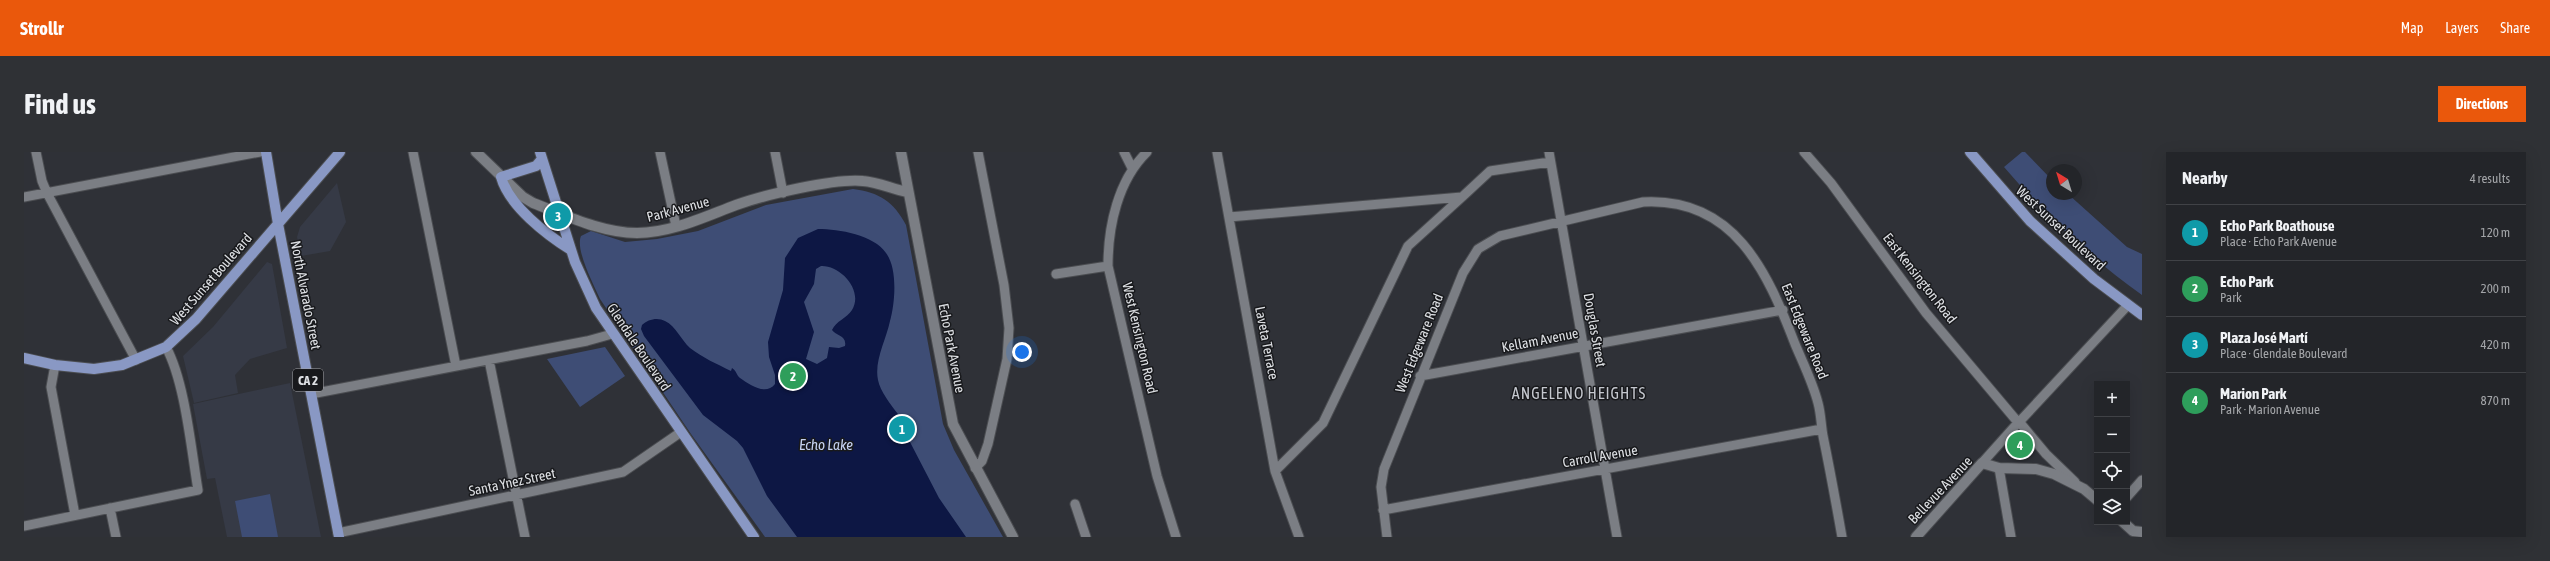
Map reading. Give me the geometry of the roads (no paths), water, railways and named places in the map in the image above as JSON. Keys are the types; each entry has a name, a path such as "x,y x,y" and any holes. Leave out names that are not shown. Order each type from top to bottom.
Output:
{"main road":[{"name":"North Alvarado Street","path":"266,152 278,224 339,535"},
{"name":"West Sunset Boulevard","path":"24,358 55,365 94,369 115,367 166,347 196,319 340,152"},
{"name":"West Sunset Boulevard","path":"1970,152 2025,216 2094,279 2142,315"},
{"path":"541,156 536,166 502,177 508,192 542,230 571,250"},
{"name":"Glendale Boulevard","path":"541,156 581,280 612,334 754,537"}],"street":[{"path":"36,152 42,181 47,192 136,360"},
{"path":"24,197 260,152"},
{"path":"413,152 456,366"},
{"name":"Park Avenue","path":"476,152 523,198 604,228 623,232 646,232 676,226 747,202 848,180 881,184 907,192"},
{"path":"660,152 676,226"},
{"path":"775,152 783,193"},
{"name":"Echo Park Avenue","path":"901,152 907,192 950,410 958,434 1013,537"},
{"path":"975,468 982,461 988,444 1007,359 1009,328 1004,285 978,152"},
{"path":"1124,152 1132,168"},
{"name":"West Kensington Road","path":"1147,152 1132,168 1113,216 1108,247 1108,266 1157,476 1176,537"},
{"name":"Laveta Terrace","path":"1217,152 1275,471 1299,537"},
{"name":"Douglas Street","path":"1549,152 1584,346 1604,470 1618,537"},
{"name":"East Kensington Road","path":"1804,152 1831,183 1926,313 2067,476 2084,489"},
{"path":"1275,471 1323,423 1408,246 1490,171 1550,162"},
{"path":"1229,217 1462,197"},
{"name":"East Edgeware Road","path":"1561,221 1643,202 1665,200 1682,203 1702,211 1721,222 1739,239 1768,279 1783,310 1818,402 1842,537"},
{"name":"West Edgeware Road","path":"1387,537 1381,487 1384,469 1420,376 1463,273 1478,249 1500,236 1561,221"},
{"path":"1056,274 1108,266"},
{"path":"1982,463 2128,304"},
{"name":"Kellam Avenue","path":"1420,376 1783,310"},
{"path":"311,394 489,360 599,338 612,334"},
{"path":"24,526 198,490 181,394 173,361 166,347"},
{"path":"489,360 525,537"},
{"path":"55,365 51,388 75,515"},
{"name":"Carroll Avenue","path":"1383,510 1822,429"},
{"name":"Santa Ynez Street","path":"339,535 623,472 681,432"},
{"name":"Bellevue Avenue","path":"1916,537 1982,463 1999,468 2036,469 2054,474 2084,489 2094,497"},
{"path":"1999,468 2011,537"},
{"path":"2130,494 2142,480"},
{"path":"1076,504 1086,537"},
{"path":"110,508 116,537"},
{"path":"2126,525 2135,535"}],"water":[{"name":"Echo Lake","path":"818,229 836,230 855,234 865,237 880,247 890,260 894,277 894,296 890,321 879,358 877,373 879,384 886,398 898,414 896,415 939,498 966,537 797,537 767,496 743,448 737,441 703,415 644,336 641,329 642,325 653,319 662,320 669,323 687,345 700,355 731,371 732,368 740,378 753,386 763,389 771,387 775,384 775,375 769,357 768,342 783,290 785,258 798,238","holes":["821,266 836,270 848,280 855,295 855,302 850,313 836,324 832,330 843,338 845,346 839,348 829,347 827,358 817,364 806,359 814,332 804,302 814,284 816,269"]}],"place":[{"name":"Plaza José Martí","path":"558,216"},
{"name":"Echo Park","path":"793,376"},
{"name":"Echo Park Boathouse","path":"902,429"},
{"name":"Marion Park","path":"2020,445"}],"district":[{"name":"ANGELENO HEIGHTS","path":"1579,393"}]}
